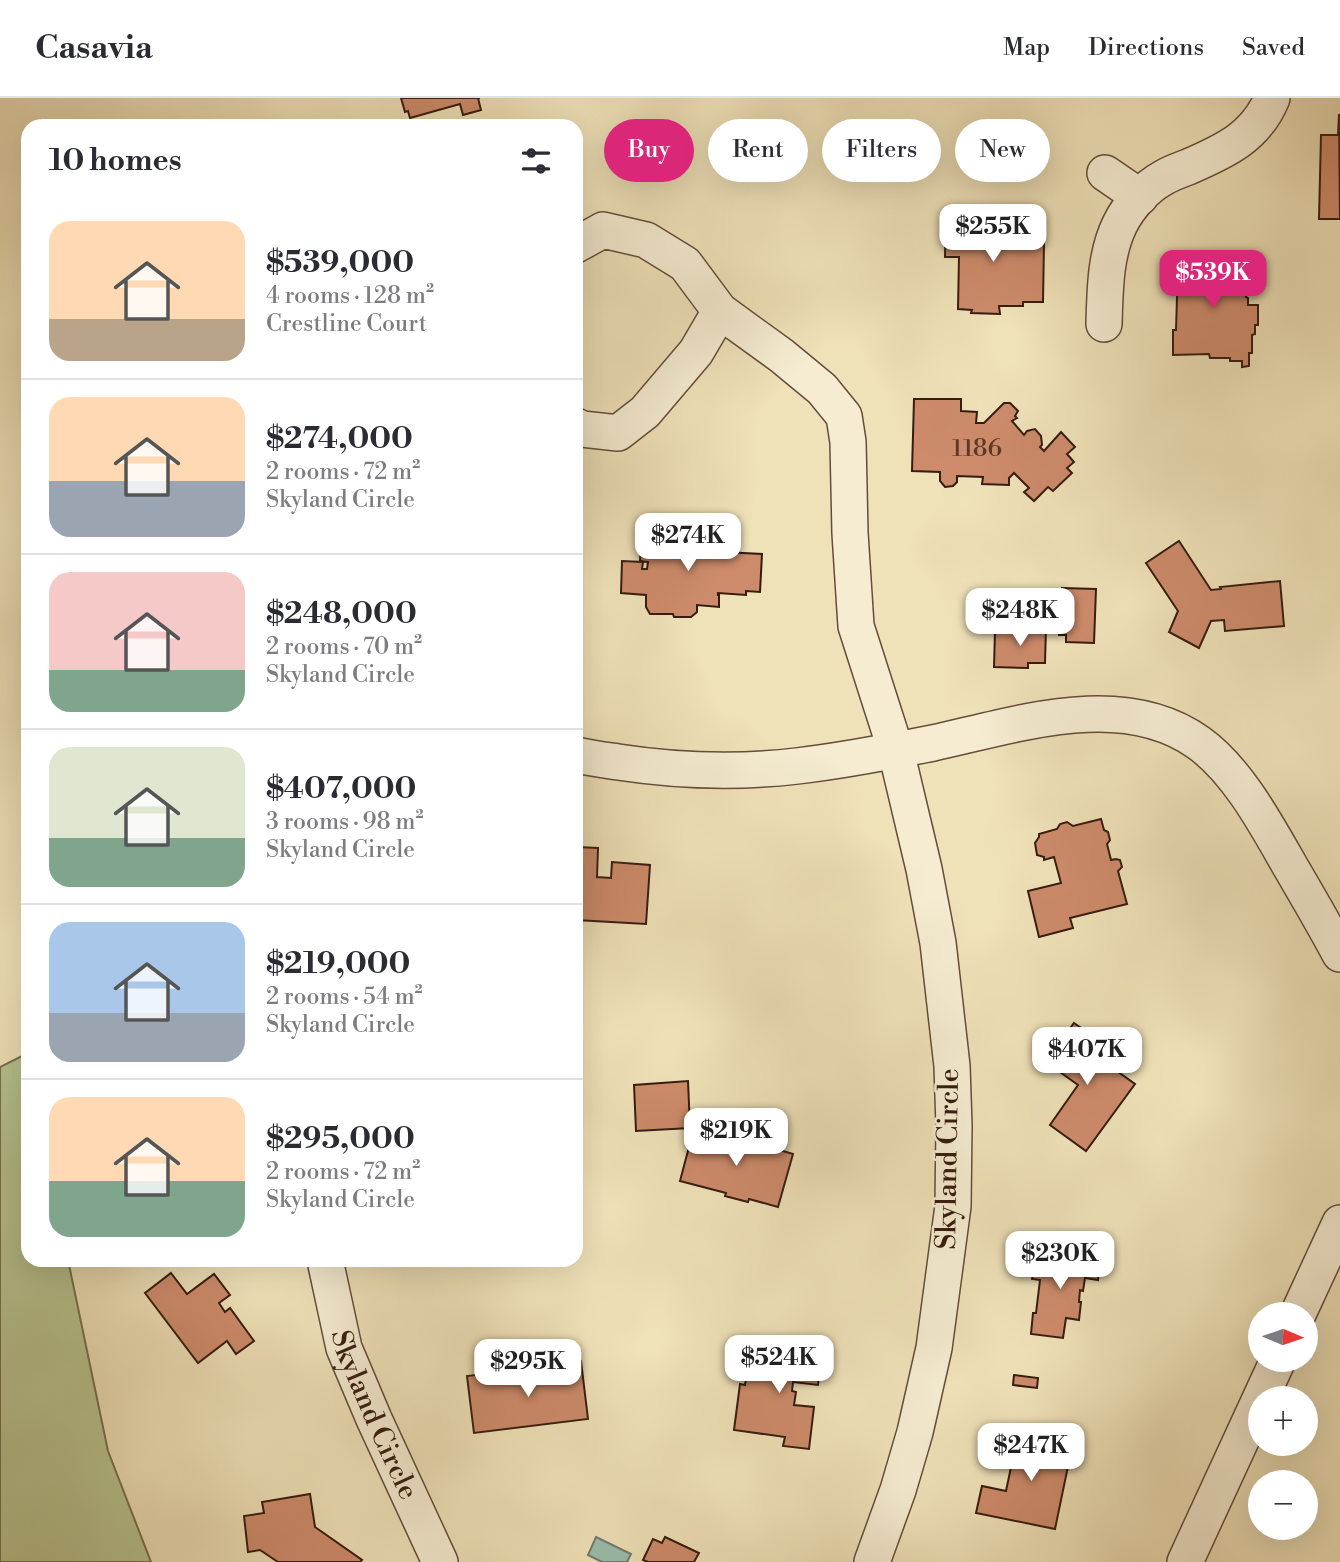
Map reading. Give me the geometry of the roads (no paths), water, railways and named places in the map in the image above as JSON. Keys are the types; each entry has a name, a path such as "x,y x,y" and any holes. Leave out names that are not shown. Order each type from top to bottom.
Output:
{"street":[{"path":"1104,324 1105,285 1113,241 1127,212 1144,191 1163,178 1232,146 1250,132 1266,112 1272,98"},
{"path":"1105,173 1140,197"},
{"name":"Skyland Circle","path":"583,241 603,230 646,240 685,264 720,311 782,356 822,390 844,416 848,442 856,626 896,751 924,869 943,981 954,1126 953,1206 934,1348 918,1420 873,1562"},
{"path":"583,429 618,433 645,412 696,352 720,311"},
{"path":"583,756 640,765 710,771 759,770 896,751 1063,715 1106,714 1141,717 1172,728 1199,743 1226,768 1261,816 1340,954"},
{"path":"1304,1302 1340,1223"},
{"name":"Skyland Circle","path":"327,1267 344,1348 440,1562"},
{"path":"1185,1562 1272,1372"}]}
